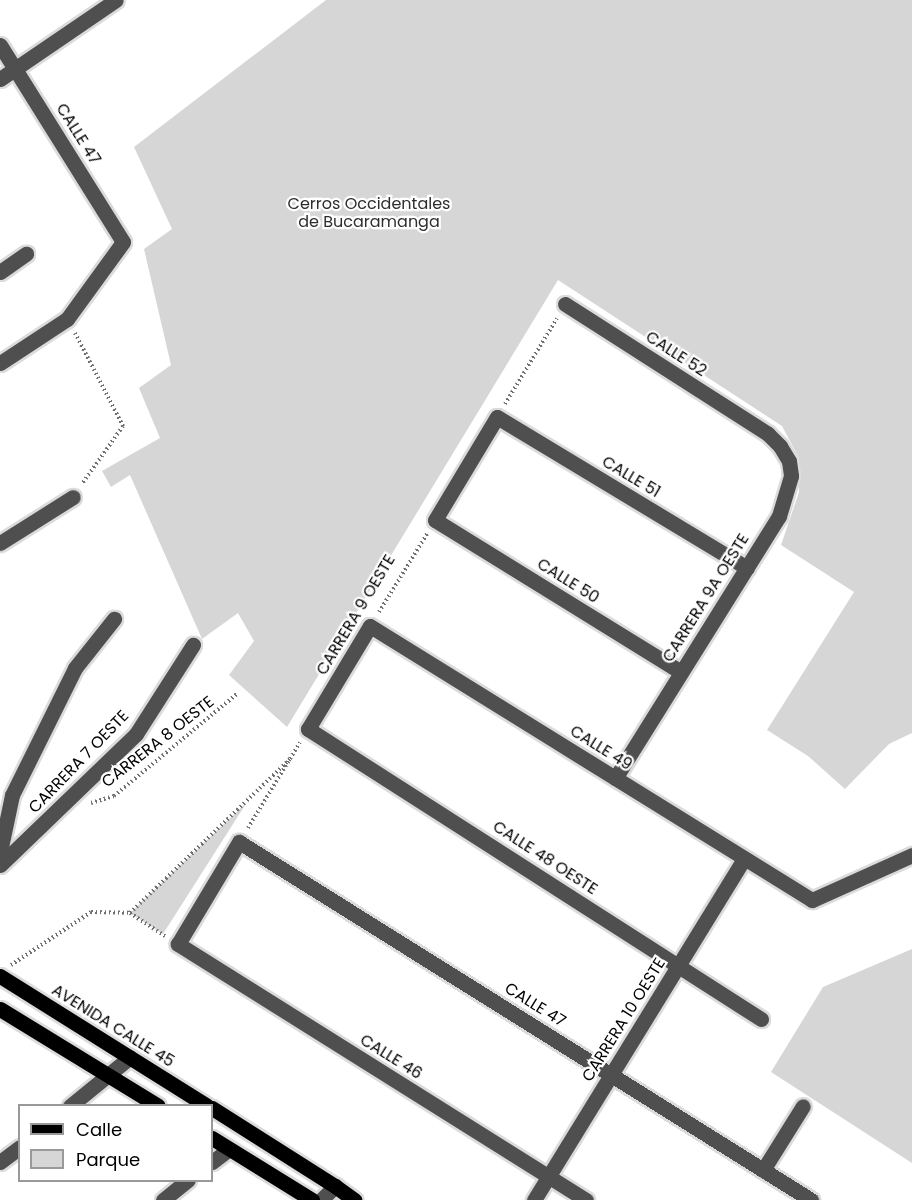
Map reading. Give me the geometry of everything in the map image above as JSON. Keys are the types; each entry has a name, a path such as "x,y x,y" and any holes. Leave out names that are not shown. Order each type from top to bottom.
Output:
{"main road":[{"name":"AVENIDA CALLE 45","path":"4,971 204,1104"},
{"path":"0,1009 155,1104"},
{"path":"213,1109 335,1185 354,1200"},
{"path":"213,1139 312,1200"}],"street":[{"path":"0,79 116,0"},
{"name":"CALLE 47","path":"0,45 123,242 67,319"},
{"path":"0,272 26,254"},
{"name":"CALLE 52","path":"565,304 768,434"},
{"path":"0,363 67,319"},
{"path":"435,520 497,417"},
{"name":"CALLE 51","path":"497,417 747,568"},
{"name":"CARRERA 9A OESTE","path":"615,778 779,516 791,476 784,453 768,434"},
{"path":"0,542 73,497"},
{"name":"CALLE 50","path":"435,520 681,672"},
{"path":"0,852 12,795 75,668 114,619"},
{"name":"CARRERA 9 OESTE","path":"308,729 370,626"},
{"name":"CALLE 49","path":"370,626 812,900 912,855"},
{"name":"CARRERA 7 OESTE","path":"0,866 136,734 193,645"},
{"name":"CALLE 48 OESTE","path":"308,729 761,1019"},
{"path":"178,944 239,843"},
{"name":"CALLE 47","path":"239,843 612,1073 811,1200"},
{"name":"CARRERA 10 OESTE","path":"534,1200 744,858"},
{"name":"CALLE 46","path":"178,944 586,1200"},
{"path":"72,1104 130,1057"},
{"path":"763,1170 803,1106"},
{"path":"0,1162 18,1148"},
{"path":"213,1161 229,1149"},
{"path":"163,1200 186,1182"},
{"path":"321,1200 335,1185"}],"path":[{"path":"497,417 565,304"},
{"path":"67,319 123,426 73,497"},
{"name":"CARRERA 9 OESTE","path":"370,626 435,520"},
{"name":"CARRERA 8 OESTE","path":"85,805 114,796 238,693"},
{"path":"239,843 308,729"},
{"path":"130,913 290,759"},
{"path":"4,971 91,912 130,913 178,944"}],"green space":[{"name":"Cerros Occidentales de Bucaramanga","path":"326,0 912,0 912,733 889,744 845,789 808,756 767,730 854,592 781,545 799,492 799,458 782,426 558,280 287,727 229,675 254,641 238,613 202,639 130,475 111,487 102,471 160,438 139,388 171,365 144,249 172,229 134,147"},
{"path":"247,802 163,934 130,913"},
{"path":"912,949 912,1163 771,1072 823,987"}]}
